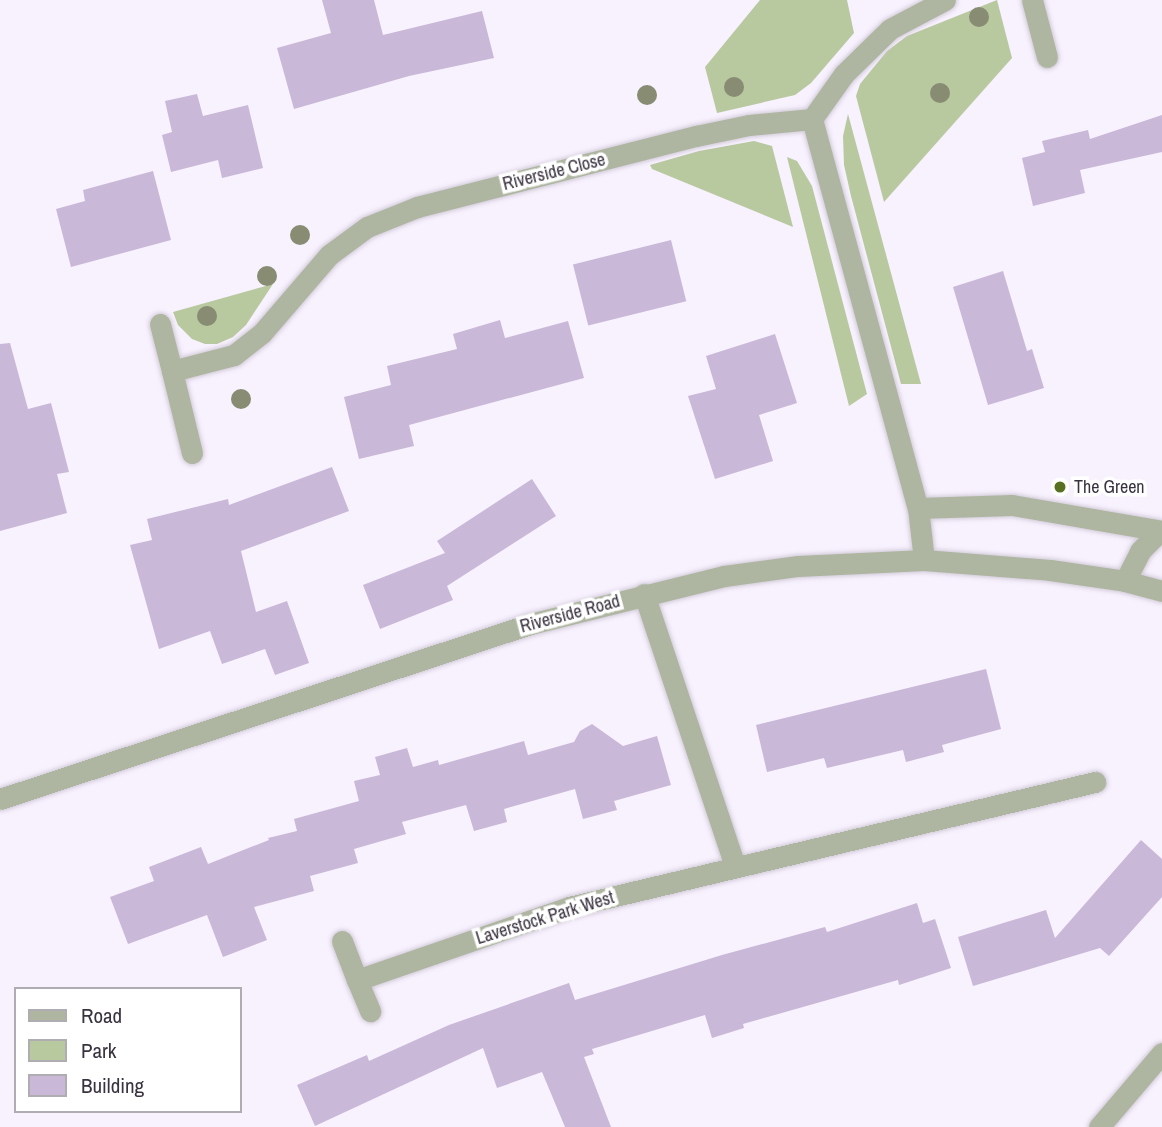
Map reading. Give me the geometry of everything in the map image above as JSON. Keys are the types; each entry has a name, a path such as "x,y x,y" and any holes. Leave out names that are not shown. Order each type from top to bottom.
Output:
{"street":[{"path":"924,561 918,509 812,119 844,74 890,29 945,0"},
{"path":"1032,0 1047,57"},
{"name":"Riverside Close","path":"172,371 234,355 262,333 329,256 367,227 417,207 696,136 748,125 812,119"},
{"path":"160,324 192,453"},
{"path":"918,509 1012,505 1108,519 1161,531"},
{"path":"1125,581 1140,551 1161,531"},
{"name":"Riverside Road","path":"0,800 530,624 724,576 798,566 924,561 982,562 1125,581 1162,591"},
{"path":"644,594 735,866"},
{"name":"Laverstock Park West","path":"357,980 569,907 1095,782"},
{"path":"342,941 370,1010"},
{"path":"1099,1127 1162,1053"}],"green space":[{"path":"760,0 847,0 854,33 811,83 795,95 717,113 705,67"},
{"path":"997,0 1012,58 884,202 856,96 860,84 887,51 907,36"},
{"path":"848,114 921,384 901,384 844,165 843,136"},
{"path":"754,141 772,146 793,227 652,169 650,165 699,151"},
{"path":"787,157 797,161 812,186 867,394 849,406"},
{"path":"273,284 246,325 233,337 217,344 205,344 192,339 178,325 173,312"}],"building":[{"path":"322,0 374,0 383,35 482,11 494,58 409,76 294,109 277,48 331,33"},
{"path":"197,94 203,116 248,105 263,168 222,178 218,160 171,172 162,135 172,132 165,101"},
{"path":"1162,115 1162,152 1080,170 1085,193 1033,206 1022,158 1045,152 1042,141 1088,130 1090,139"},
{"path":"153,171 171,240 71,267 56,209 85,201 83,190"},
{"path":"671,240 686,301 588,326 573,264"},
{"path":"1003,271 1027,351 1032,349 1044,388 988,405 953,287"},
{"path":"500,320 505,338 568,321 584,378 409,425 414,446 359,459 344,397 391,385 387,366 457,349 453,334"},
{"path":"775,334 797,403 759,415 773,461 715,479 688,396 716,389 706,356"},
{"path":"10,343 28,409 51,403 69,472 57,474 67,513 0,531 0,344"},
{"path":"332,467 349,511 241,551 256,612 287,601 309,663 275,675 265,649 222,664 210,631 159,649 130,545 152,540 147,519 228,499 229,505"},
{"path":"532,479 556,516 447,586 453,600 380,629 363,585 445,553 437,541"},
{"path":"986,669 1001,729 942,745 944,752 906,762 903,750 827,768 824,758 767,772 756,725"},
{"path":"592,724 623,746 657,736 671,785 614,801 617,810 583,819 575,789 504,809 507,822 474,831 466,805 402,822 406,834 354,849 358,863 310,876 314,891 254,907 267,940 223,957 207,915 128,944 110,897 154,881 149,867 201,847 208,864 269,840 268,838 297,831 294,819 359,801 354,781 380,775 375,757 407,748 413,767 438,760 439,765 524,741 528,755 574,742 580,731"},
{"path":"1141,840 1162,859 1162,897 1109,956 1100,948 973,986 958,937 1046,910 1055,938"},
{"path":"917,903 923,923 935,919 951,968 899,985 898,980 743,1024 744,1028 712,1038 705,1015 592,1049 594,1054 584,1057 611,1127 565,1127 542,1072 497,1088 483,1048 315,1126 297,1085 367,1055 369,1061 449,1025 569,983 575,1000 825,927 827,932"}],"place":[{"name":"The Green","path":"1060,487"}]}
